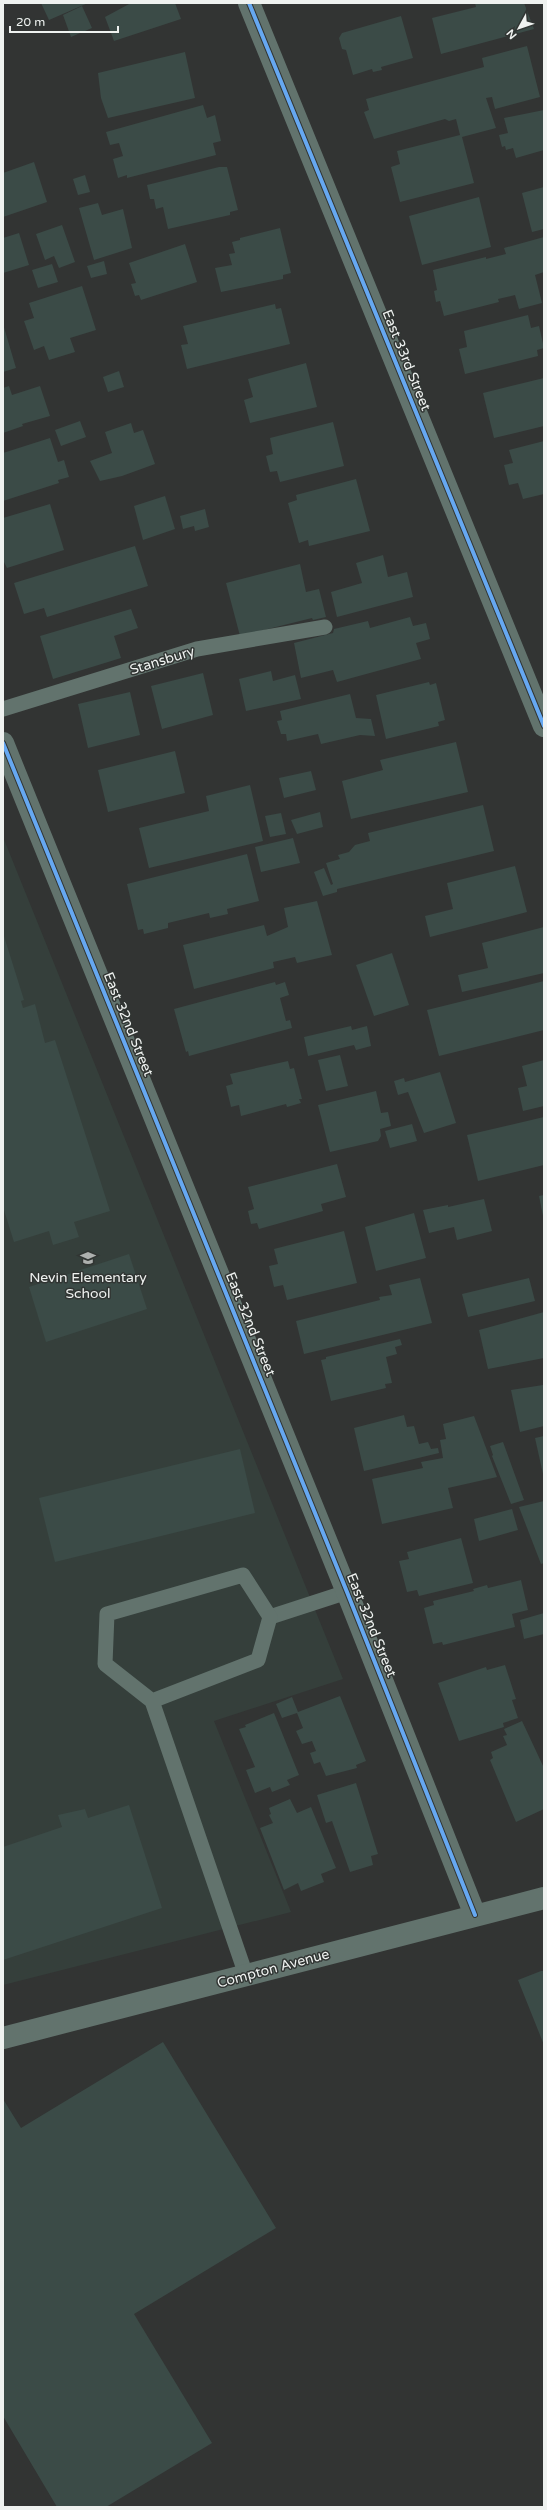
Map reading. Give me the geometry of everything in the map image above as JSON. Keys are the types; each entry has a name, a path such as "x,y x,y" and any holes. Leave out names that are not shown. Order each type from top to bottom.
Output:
{"street":[{"name":"East 33rd Street","path":"249,3 544,726"},
{"name":"East 32nd Street","path":"3,743 347,1592 475,1915"},
{"name":"Compton Avenue","path":"3,2038 544,1898"}],"lane":[{"name":"Stansbury","path":"3,709 198,649 325,627"},
{"path":"152,1701 258,1660 270,1617 243,1575 107,1614 105,1664 152,1701 246,1975"},
{"path":"270,1617 347,1592"}],"shaded area":[{"name":"Nevin Elementary School","path":"3,837 343,1679 214,1721 291,1912 3,1985"}],"building":[{"path":"41,3 88,3 49,20"},
{"path":"131,3 175,3 181,19 114,41 105,17"},
{"path":"475,3 524,3 534,29 441,54 432,18 476,7"},
{"path":"82,6 92,28 71,37 63,15"},
{"path":"401,16 413,58 381,67 382,70 373,72 372,69 353,75 346,50 342,49 339,38 342,33"},
{"path":"527,46 540,97 495,109 492,97 486,98 496,128 462,137 474,183 400,202 391,167 400,164 397,151 460,135 456,119 449,121 445,119 374,139 364,112 369,110 366,99 484,67 482,58"},
{"path":"185,52 195,98 108,118 101,98 98,73"},
{"path":"203,105 207,118 215,115 221,141 213,143 216,155 127,178 127,175 118,178 113,159 123,156 119,143 110,145 106,132"},
{"path":"544,110 544,150 516,158 513,148 506,150 505,146 502,147 499,135 508,133 504,118"},
{"path":"34,162 47,202 3,217 3,173"},
{"path":"219,167 227,167 238,210 230,212 230,215 168,229 163,207 156,209 154,199 150,199 147,185"},
{"path":"85,175 90,192 78,195 73,179"},
{"path":"544,187 544,229 532,232 522,193"},
{"path":"479,197 491,247 422,265 409,216"},
{"path":"98,203 102,215 123,209 132,248 94,260 79,208"},
{"path":"62,225 75,262 59,268 54,256 45,260 36,234"},
{"path":"280,228 291,273 283,275 283,279 221,292 215,268 232,265 229,254 235,253 232,242 240,240 240,238"},
{"path":"19,233 29,265 3,273 3,238"},
{"path":"544,237 544,272 535,275 542,303 519,309 515,295 498,299 499,302 444,316 440,301 436,302 434,291 437,290 433,270 486,257 486,259 506,254 504,248"},
{"path":"185,244 197,282 141,300 139,295 135,296 131,284 136,283 129,263"},
{"path":"104,261 107,274 91,278 87,266"},
{"path":"52,264 58,282 38,288 32,270"},
{"path":"82,286 96,330 70,338 75,352 49,360 44,346 34,350 24,321 34,318 29,303"},
{"path":"275,304 276,309 281,308 290,344 187,369 181,345 188,344 183,326"},
{"path":"528,315 531,328 539,326 544,348 537,350 538,356 465,374 459,349 467,347 464,331"},
{"path":"3,324 16,368 3,372"},
{"path":"306,363 317,407 250,423 244,400 253,397 248,379"},
{"path":"119,371 124,387 108,392 103,377"},
{"path":"544,378 544,426 494,438 483,393"},
{"path":"9,386 12,395 40,386 50,416 22,424 23,426 3,433 3,388"},
{"path":"80,421 86,437 61,446 55,430"},
{"path":"333,422 344,466 280,482 277,471 270,472 266,456 273,454 270,438"},
{"path":"131,423 134,433 143,430 155,464 122,476 100,481 90,461 112,453 105,432"},
{"path":"50,438 58,462 64,460 69,477 58,480 59,483 3,501 3,453"},
{"path":"544,441 544,494 523,499 518,483 509,485 504,465 513,463 509,450"},
{"path":"356,479 370,531 309,546 308,540 299,543 288,503 297,500 296,495"},
{"path":"165,496 175,529 143,540 134,506"},
{"path":"50,504 64,550 7,568 3,560 3,518"},
{"path":"205,509 209,527 195,531 194,526 183,529 180,516"},
{"path":"135,546 148,586 47,617 44,608 24,614 14,583"},
{"path":"383,555 388,577 407,572 413,597 337,617 331,592 362,583 356,563"},
{"path":"300,564 306,592 319,589 326,617 313,620 312,618 240,636 226,583"},
{"path":"131,609 138,628 114,636 121,658 53,679 40,636"},
{"path":"410,617 413,626 426,623 430,639 416,643 421,659 337,682 333,670 301,678 294,643 333,633 334,629 368,621 370,628"},
{"path":"271,671 273,681 295,675 301,699 246,711 239,679"},
{"path":"203,673 213,715 162,729 151,686"},
{"path":"429,682 430,685 436,683 445,720 438,722 439,726 386,739 376,695"},
{"path":"130,692 140,735 88,748 78,704"},
{"path":"350,694 356,718 371,719 375,736 360,735 321,744 318,734 287,741 286,734 281,734 277,721 282,720 280,711"},
{"path":"456,742 468,792 351,819 342,781 383,770 380,760"},
{"path":"175,751 185,793 108,812 98,770"},
{"path":"311,771 316,790 284,798 279,778"},
{"path":"250,785 263,841 149,868 139,828 209,811 206,796"},
{"path":"483,805 494,851 337,889 337,892 323,896 314,872 324,868 331,885 333,884 326,863 340,859 338,855 349,852 355,845 370,841 368,833"},
{"path":"320,812 323,827 297,834 291,820"},
{"path":"281,813 286,834 270,837 265,816"},
{"path":"293,838 300,863 261,872 255,847"},
{"path":"247,854 259,901 227,909 228,914 210,918 209,913 168,923 168,928 144,934 143,929 138,930 127,884"},
{"path":"515,866 527,912 430,937 425,916 453,909 447,883"},
{"path":"317,901 332,955 297,963 295,957 273,962 274,968 194,989 183,945 264,925 267,936 288,927 284,908"},
{"path":"544,927 544,973 462,992 458,975 488,968 482,943"},
{"path":"3,933 24,1000 21,1001 23,1008 35,1004 45,1043 55,1040 110,1211 74,1222 79,1237 53,1245 49,1231 14,1242 3,1207"},
{"path":"392,953 409,1005 374,1016 356,965"},
{"path":"544,981 544,1030 439,1056 427,1010"},
{"path":"275,982 276,985 285,982 289,995 280,998 286,1021 290,1020 292,1028 189,1056 188,1051 186,1052 174,1009"},
{"path":"351,1026 352,1030 367,1026 371,1046 356,1050 354,1045 308,1056 304,1037"},
{"path":"340,1055 348,1086 326,1091 318,1060"},
{"path":"544,1060 544,1106 523,1111 518,1088 527,1086 522,1066"},
{"path":"288,1061 290,1069 294,1068 302,1099 299,1099 301,1103 287,1107 286,1104 241,1116 239,1105 231,1107 226,1086 233,1084 230,1074"},
{"path":"440,1072 456,1123 424,1133 408,1092 398,1095 394,1081 404,1078 405,1082"},
{"path":"376,1091 381,1113 388,1112 391,1126 380,1129 381,1136 378,1141 330,1152 318,1105"},
{"path":"544,1117 544,1165 478,1181 467,1135"},
{"path":"412,1124 417,1141 390,1148 385,1131"},
{"path":"337,1164 346,1197 321,1204 323,1211 259,1229 257,1223 251,1224 248,1211 254,1209 248,1187"},
{"path":"544,1195 544,1216 543,1216 539,1196"},
{"path":"484,1199 492,1231 457,1240 454,1227 429,1233 423,1210 448,1205 448,1207"},
{"path":"414,1213 426,1258 376,1271 365,1227"},
{"path":"344,1231 357,1283 287,1300 283,1285 274,1287 269,1266 278,1264 274,1249"},
{"path":"129,1254 147,1309 46,1342 29,1287"},
{"path":"420,1278 432,1323 304,1354 296,1321 380,1300 379,1297 392,1295 389,1285"},
{"path":"529,1278 535,1301 468,1317 462,1294"},
{"path":"544,1312 544,1358 488,1369 479,1330"},
{"path":"400,1339 402,1345 395,1347 397,1354 386,1357 392,1383 385,1384 386,1388 331,1401 321,1360 326,1359 326,1357"},
{"path":"543,1385 544,1426 520,1432 511,1390"},
{"path":"404,1415 407,1427 414,1426 419,1444 428,1442 431,1449 438,1448 439,1453 364,1471 354,1428"},
{"path":"474,1416 497,1477 448,1488 453,1508 382,1524 372,1479 423,1468 421,1462 443,1458 440,1440 446,1439 443,1424"},
{"path":"544,1436 544,1474 543,1474 535,1438"},
{"path":"503,1442 524,1500 511,1504 492,1456 490,1446"},
{"path":"240,1449 255,1513 55,1562 39,1498"},
{"path":"544,1501 544,1563 541,1564 519,1507"},
{"path":"512,1509 518,1530 479,1541 474,1519"},
{"path":"461,1538 473,1583 419,1596 417,1590 407,1592 399,1561 409,1559 407,1552"},
{"path":"521,1580 528,1610 512,1614 515,1627 443,1645 442,1642 433,1644 424,1608 434,1605 433,1601 474,1591 473,1589 487,1585 488,1588"},
{"path":"544,1613 544,1634 524,1639 520,1620"},
{"path":"505,1665 516,1699 512,1700 518,1718 503,1723 504,1727 459,1741 438,1683 486,1667 487,1670"},
{"path":"340,1696 366,1761 356,1765 357,1768 326,1776 320,1762 314,1764 310,1753 316,1751 312,1741 302,1744 296,1731 303,1728 297,1713 282,1718 276,1704 292,1697 298,1712"},
{"path":"274,1713 299,1775 287,1780 290,1785 272,1792 270,1787 255,1793 246,1770 255,1767 239,1729"},
{"path":"522,1721 544,1768 544,1809 516,1822 490,1760 493,1758 491,1752 507,1745 503,1736 507,1735 504,1729"},
{"path":"356,1783 378,1854 371,1856 373,1865 350,1872 332,1821 326,1823 317,1795"},
{"path":"290,1799 297,1813 311,1807 336,1868 321,1874 324,1882 301,1891 298,1883 284,1890 260,1828 273,1823 269,1815 271,1814 269,1808"},
{"path":"129,1805 162,1908 3,1960 3,1847 62,1827 58,1815 85,1809 88,1818"},
{"path":"544,1971 544,2045 518,1980"},
{"path":"163,2042 276,2228 134,2314 212,2443 106,2507 57,2507 3,2416 3,2099 21,2128"}],"cycle path":[{"path":"249,3 544,726"},
{"path":"3,743 347,1592 475,1915"}],"place":[{"name":"Nevin Elementary School","path":"88,1258"}]}
